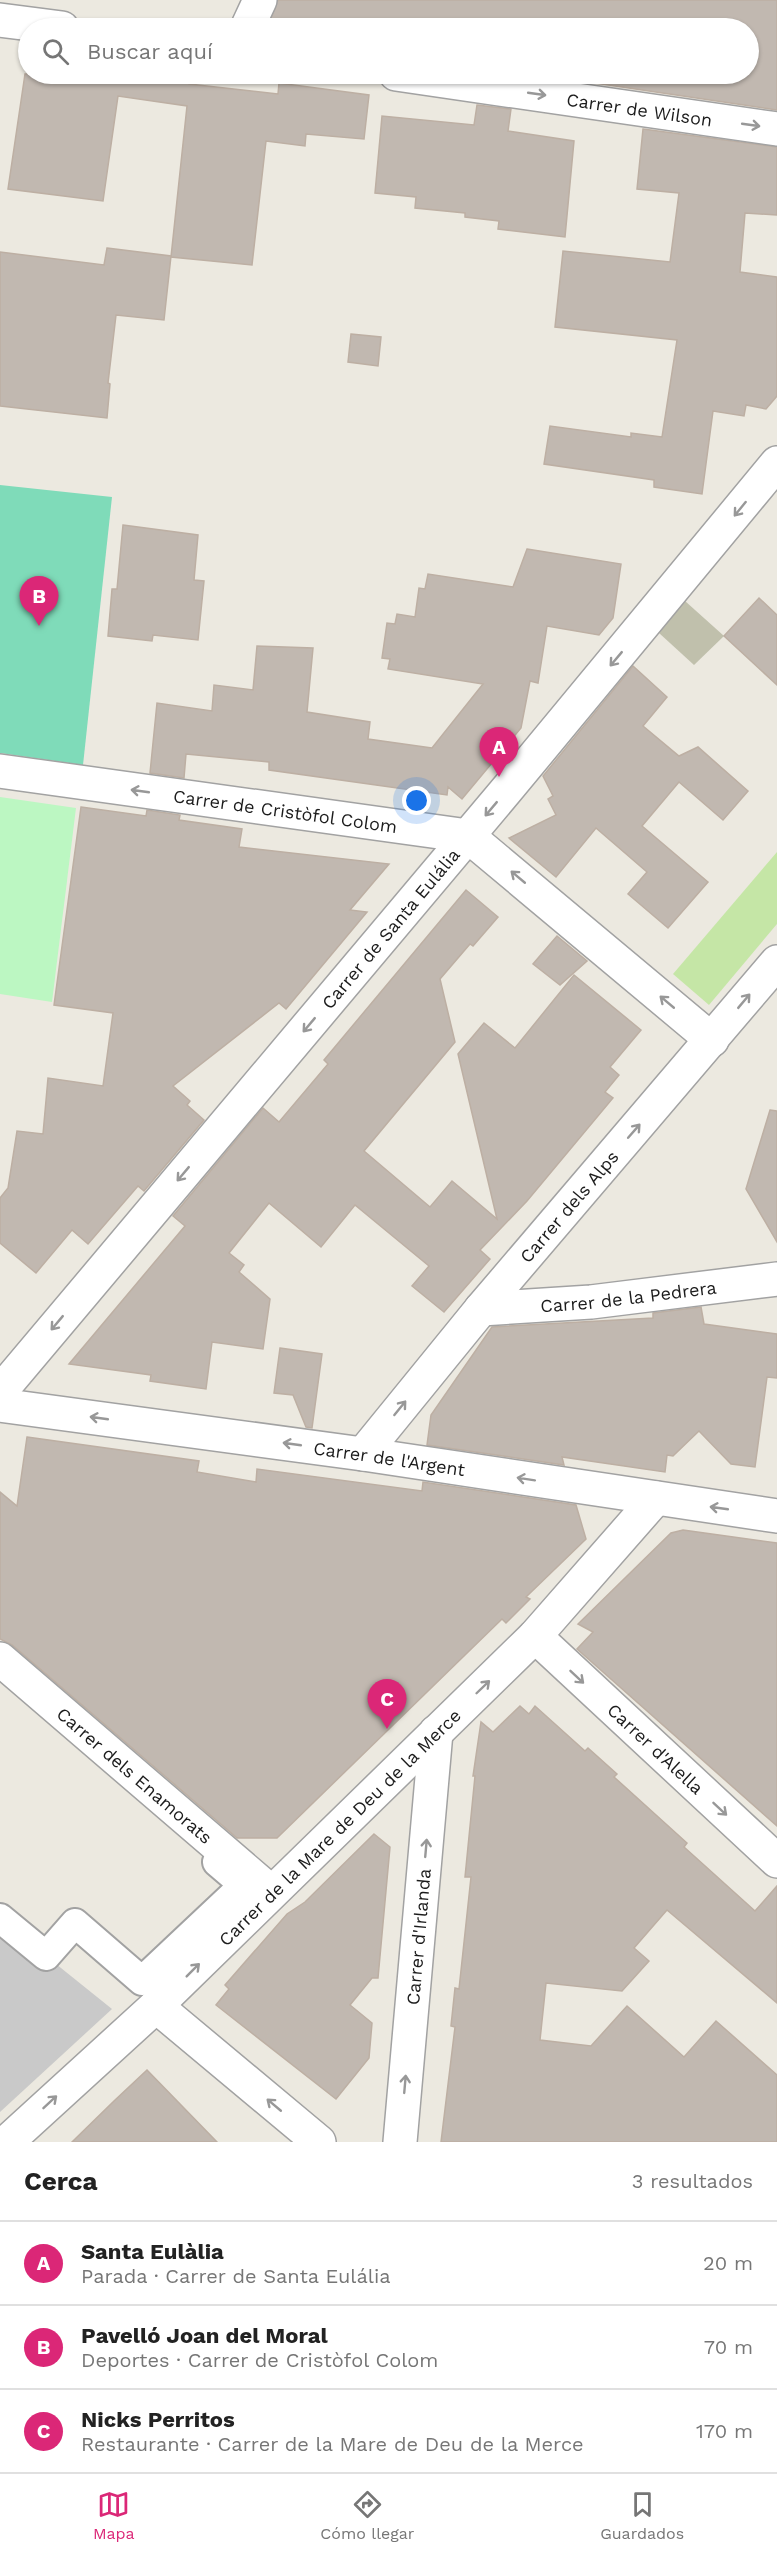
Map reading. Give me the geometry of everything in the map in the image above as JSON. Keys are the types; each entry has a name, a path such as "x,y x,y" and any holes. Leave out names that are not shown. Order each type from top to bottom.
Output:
{"street":[{"path":"0,9 3,0"},
{"path":"252,18 260,0"},
{"path":"0,20 18,22"},
{"name":"Carrer de Wilson","path":"465,84 777,129"},
{"name":"Carrer de Santa Eulália","path":"0,1392 468,836 777,464"},
{"name":"Carrer de Cristòfol Colom","path":"0,771 468,836"},
{"path":"468,836 712,1040"},
{"name":"Carrer dels Alps","path":"363,1454 482,1309 777,962"},
{"name":"Carrer de la Pedrera","path":"482,1309 591,1302 777,1279"},
{"name":"Carrer de l'Argent","path":"0,1405 363,1454 777,1516"},
{"name":"Carrer de la Mare de Deu de la Merce","path":"7,2142 156,2007 535,1636 656,1498"},
{"name":"Carrer d'Alella","path":"535,1636 777,1861"},
{"name":"Carrer dels Enamorats","path":"0,1659 272,1892"},
{"path":"0,1678 244,1885 142,1981 75,1923 46,1956 0,1918"},
{"name":"Carrer d'Irlanda","path":"400,2142 436,1732"},
{"path":"156,2007 319,2142"}],"shaded area":[{"path":"685,601 724,636 694,665 659,633"},
{"path":"0,1919 112,2009 0,2112"}],"green space":[{"path":"0,485 112,497 83,765 0,753"},
{"path":"0,797 76,808 52,1002 0,994"},
{"path":"777,852 777,924 709,1005 673,974"}],"building":[{"path":"278,0 777,0 777,110 602,84 759,84 759,18 271,18"},
{"path":"24,84 189,84 278,94 279,84 286,84 369,95 364,139 306,134 305,146 266,141 252,265 171,257 187,106 118,96 103,201 8,189"},
{"path":"477,105 511,109 508,131 574,141 565,237 498,229 499,221 465,217 465,213 415,208 416,197 375,193 382,116 474,125"},
{"path":"643,129 777,147 777,215 745,213 740,272 777,277 777,396 766,409 746,405 744,416 713,411 702,494 654,487 654,480 544,464 550,426 631,437 631,433 662,437 677,340 555,327 563,251 670,262 679,193 637,189"},
{"path":"107,248 171,256 164,320 116,315 108,383 110,384 107,418 0,406 0,252 104,265"},
{"path":"351,334 381,337 378,366 348,362"},
{"path":"123,525 198,535 194,580 204,581 198,640 153,635 152,641 108,636 112,589 117,589"},
{"path":"527,549 621,564 613,618 599,635 547,626 538,683 530,681 521,728 462,799 448,787 447,795 269,770 269,762 186,754 184,778 150,773 157,703 212,711 214,685 253,690 257,646 313,648 307,712 370,722 368,739 432,748 483,684 388,669 390,659 382,658 387,623 395,624 397,614 415,617 419,588 425,589 428,574 513,587"},
{"path":"759,598 777,615 777,685 724,636"},
{"path":"633,666 667,697 643,726 679,756 698,747 748,791 723,820 679,782 642,826 708,882 668,928 628,894 647,872 596,828 556,877 509,838 556,815 548,799 553,796 543,776"},
{"path":"81,807 146,816 147,810 180,815 179,820 242,829 239,847 389,864 350,910 367,912 286,1009 279,1003 173,1086 190,1101 187,1105 204,1120 144,1191 138,1186 88,1244 72,1230 36,1273 0,1243 0,1198 8,1188 17,1131 43,1134 48,1078 103,1086 113,1013 54,1005"},
{"path":"466,890 498,917 473,946 470,944 440,979 455,1042 364,1151 430,1207 452,1181 497,1219 458,1054 484,1023 515,1048 574,975 641,1030 610,1067 619,1075 605,1092 613,1098 527,1201 480,1250 490,1259 444,1312 412,1286 429,1266 355,1205 321,1247 269,1203 229,1253 244,1265 239,1272 270,1299 263,1349 212,1342 206,1389 150,1381 151,1375 69,1364 185,1226 173,1216 263,1108 279,1122 328,1064 324,1060"},
{"path":"557,936 587,961 560,985 533,964"},
{"path":"770,1110 777,1111 777,1242 746,1189"},
{"path":"701,1307 704,1324 777,1334 777,1378 767,1377 755,1467 731,1464 699,1431 673,1456 667,1455 665,1472 562,1457 564,1465 427,1445 431,1415 492,1327 653,1318 653,1313"},
{"path":"280,1348 322,1354 312,1428 306,1427 293,1395 274,1393"},
{"path":"27,1437 199,1461 197,1472 256,1482 257,1469 422,1491 423,1482 576,1505 586,1539 526,1597 530,1599 506,1623 502,1619 277,1838 237,1838 12,1645 0,1639 0,1492 17,1506"},
{"path":"683,1530 777,1543 777,1826 577,1649 593,1632 578,1624 671,1533"},
{"path":"520,1706 529,1714 535,1706 585,1751 588,1748 617,1774 614,1777 687,1843 684,1847 755,1911 777,1886 777,2003 667,1910 634,1948 649,1961 622,1991 546,1983 540,2040 591,2046 627,2006 684,2057 716,2021 777,2075 777,2142 441,2142 455,2027 451,2026 455,1988 459,1989 471,1877 465,1877 475,1776 473,1776 481,1722 493,1732"},
{"path":"374,1834 390,1847 378,1978 372,1978 350,2005 372,2023 369,2058 336,2099 216,2005 229,1989 225,1985 287,1914 305,1902"},
{"path":"147,2070 217,2142 72,2142 114,2101"}],"place":[{"name":"Pavelló Joan del Moral","path":"39,626"},
{"name":"Santa Eulàlia","path":"499,777"},
{"name":"Nicks Perritos","path":"387,1729"}]}
